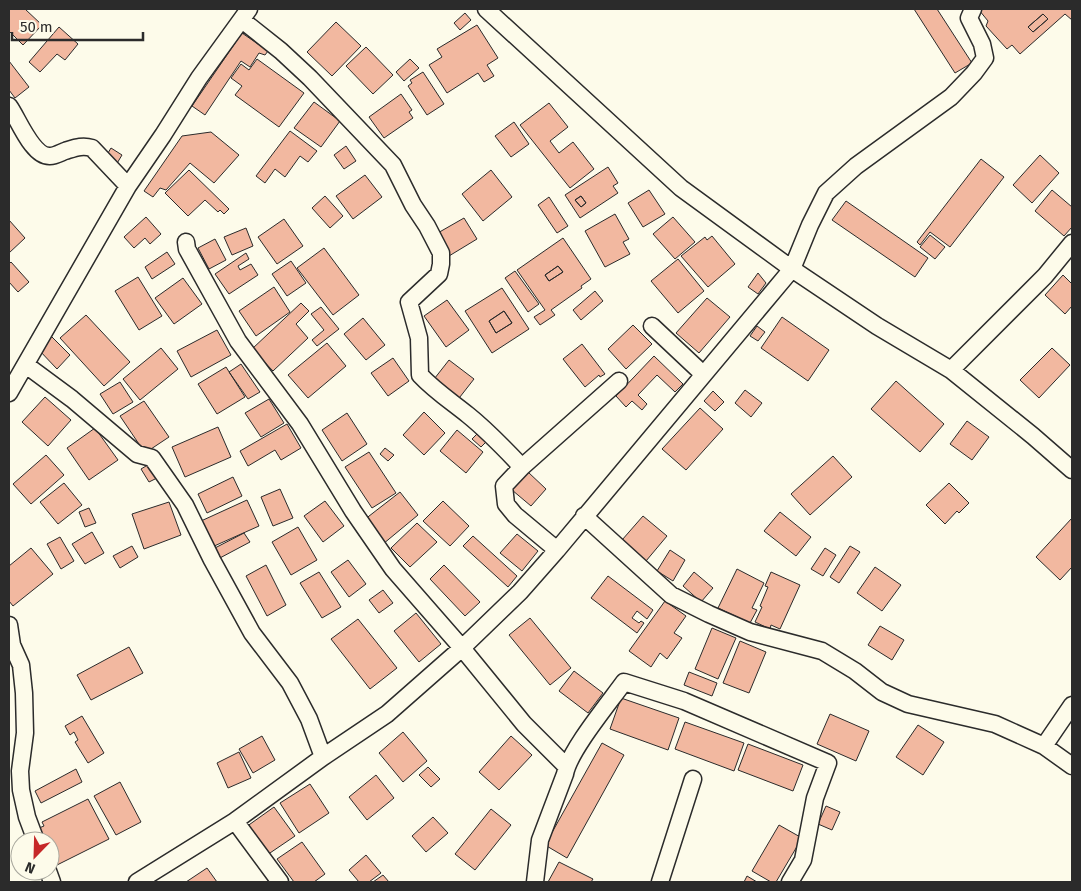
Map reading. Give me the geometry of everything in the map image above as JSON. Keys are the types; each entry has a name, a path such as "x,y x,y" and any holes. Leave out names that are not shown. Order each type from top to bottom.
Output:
{"street":[{"path":"486,9 681,188 792,269 877,326 951,370 1072,470"},
{"path":"137,882 235,821 386,714 462,648 520,592 792,269 810,225 826,193 856,166 951,97 974,73 985,58 982,44 969,18 972,9"},
{"path":"9,393 17,371 128,186 199,78 246,15 310,78 393,165 412,205 427,226 441,253 439,274 409,302 419,338 420,376 434,391 469,416 501,444 522,467"},
{"path":"9,106 16,115 26,136 37,150 44,155 51,156 78,147 92,148 128,186"},
{"path":"186,242 187,249 238,341 300,424 352,511 393,569 462,648 524,724 566,766"},
{"path":"951,370 1045,276 1072,243"},
{"path":"652,326 703,374"},
{"path":"17,371 72,399 136,454 152,458 185,505 212,560 252,633 290,683 309,719 323,757"},
{"path":"557,550 514,516 506,504 504,486 522,467 619,381"},
{"path":"584,516 672,595 709,614 750,632 822,651 855,671 882,692 908,704 995,724 1044,746 1072,766"},
{"path":"9,625 12,645 21,665 25,733 20,771 21,790 32,831"},
{"path":"535,882 540,840 565,774 566,766 624,682 684,701 828,763 815,798 803,860 790,882"},
{"path":"1044,746 1072,705"},
{"path":"660,882 693,779"},
{"path":"235,821 280,882"}],"building":[{"path":"9,9 25,9 42,25 23,45 9,31"},
{"path":"914,9 937,9 972,63 955,73"},
{"path":"1072,9 1072,20 1065,14 1020,54 1012,45 1007,49 986,26 988,21 979,10","holes":["1043,14 1048,19 1033,32 1028,27"]},
{"path":"465,13 471,20 460,30 454,23"},
{"path":"1043,14 1048,19 1033,32 1028,27"},
{"path":"336,22 361,46 332,76 307,52"},
{"path":"477,25 498,58 487,65 494,76 484,82 478,73 447,93 429,65 442,57 437,49"},
{"path":"59,27 78,44 65,60 57,54 40,72 29,62"},
{"path":"242,33 268,51 265,55 259,53 250,67 241,61 205,115 192,106"},
{"path":"366,47 393,75 373,94 346,66"},
{"path":"257,59 304,93 279,127 235,95 242,86 231,78 241,64 249,70"},
{"path":"410,59 419,68 404,81 396,72"},
{"path":"9,61 29,87 15,98 9,90"},
{"path":"423,72 444,104 427,115 408,86 412,83 410,80"},
{"path":"401,94 412,110 409,112 413,118 384,138 369,117"},
{"path":"314,102 340,121 321,147 294,128"},
{"path":"549,103 568,127 550,141 559,153 573,142 594,169 570,188 520,125"},
{"path":"514,122 529,144 511,157 495,136"},
{"path":"290,131 317,151 308,162 300,156 285,177 275,169 265,183 256,176"},
{"path":"211,132 239,155 214,183 190,163 166,190 160,188 153,197 144,191 182,136"},
{"path":"346,146 356,161 344,169 334,155"},
{"path":"111,148 122,155 116,165 105,158"},
{"path":"1040,155 1059,173 1032,203 1013,185"},
{"path":"981,159 1004,177 950,247 930,232 920,245 917,242"},
{"path":"608,167 618,183 613,186 618,193 580,218 565,195","holes":["581,196 586,203 581,207 575,200"]},
{"path":"189,170 229,209 224,214 220,210 218,212 205,200 188,216 165,193"},
{"path":"491,170 512,197 483,221 462,194"},
{"path":"365,175 382,197 353,219 336,196"},
{"path":"649,190 665,214 643,227 628,203"},
{"path":"1052,190 1072,207 1072,227 1064,236 1035,211"},
{"path":"325,196 343,216 330,228 312,208"},
{"path":"581,196 586,203 581,207 575,200"},
{"path":"549,197 568,226 557,233 538,205"},
{"path":"846,201 928,258 915,277 832,220"},
{"path":"615,214 629,239 623,242 630,254 605,267 585,231"},
{"path":"146,217 161,234 150,244 145,238 134,248 124,237"},
{"path":"673,217 695,242 675,259 653,234"},
{"path":"464,218 477,239 449,256 436,234"},
{"path":"284,219 303,246 277,264 258,237"},
{"path":"9,220 25,238 9,253"},
{"path":"246,228 253,246 232,255 224,237"},
{"path":"930,235 945,247 935,259 920,247"},
{"path":"712,236 735,264 708,287 681,256 705,237 707,240"},
{"path":"563,238 591,279 581,286 582,288 551,310 555,315 540,325 534,317 545,310 517,270","holes":["558,266 563,272 549,281 545,275"]},
{"path":"215,239 226,260 209,269 198,248"},
{"path":"324,248 359,295 333,315 297,268"},
{"path":"167,252 175,264 152,279 145,267"},
{"path":"246,253 249,259 238,266 240,270 251,264 258,275 229,294 215,274"},
{"path":"678,259 704,291 678,313 651,281"},
{"path":"291,261 306,283 287,296 272,274"},
{"path":"11,262 29,282 18,292 9,282 9,264"},
{"path":"558,266 563,272 549,281 545,275"},
{"path":"515,271 539,304 528,312 505,278"},
{"path":"758,273 766,283 758,294 748,287"},
{"path":"1063,275 1072,284 1072,306 1065,314 1045,295"},
{"path":"138,277 162,316 139,330 115,291"},
{"path":"183,278 202,304 174,324 155,298"},
{"path":"274,287 290,312 256,336 239,311"},
{"path":"502,288 529,329 492,353 465,311","holes":["504,311 512,323 496,333 489,321"]},
{"path":"595,291 603,301 581,320 573,310"},
{"path":"707,298 730,317 699,353 676,333"},
{"path":"447,300 469,330 446,347 424,316"},
{"path":"301,303 309,311 296,324 308,338 273,371 252,349"},
{"path":"321,307 339,329 317,346 312,340 324,330 311,314"},
{"path":"504,311 512,323 496,333 489,321"},
{"path":"86,315 130,362 104,386 60,338"},
{"path":"782,317 829,350 808,381 761,348"},
{"path":"363,318 385,345 366,360 344,334"},
{"path":"633,325 652,344 626,369 608,349"},
{"path":"757,326 765,332 758,341 750,336"},
{"path":"217,330 231,355 191,377 177,351"},
{"path":"51,336 70,355 57,369 38,349"},
{"path":"327,343 346,366 308,398 288,375"},
{"path":"582,344 605,374 600,377 599,375 585,387 563,359"},
{"path":"161,348 178,369 140,400 123,379"},
{"path":"1052,348 1070,365 1039,398 1020,380"},
{"path":"654,356 683,384 675,392 657,375 638,395 647,404 642,410 632,401 626,407 616,396"},
{"path":"393,358 409,381 388,396 371,373"},
{"path":"449,360 474,379 456,402 431,383"},
{"path":"241,364 260,392 248,399 229,372"},
{"path":"226,367 245,397 217,414 198,384"},
{"path":"896,381 944,424 920,452 871,409"},
{"path":"120,382 133,402 113,414 100,394"},
{"path":"745,390 762,403 751,417 735,403"},
{"path":"713,391 724,402 715,411 704,401"},
{"path":"45,397 71,420 48,446 22,422"},
{"path":"269,399 284,423 261,437 245,413"},
{"path":"144,401 169,437 145,453 120,416"},
{"path":"700,408 723,429 686,470 662,449"},
{"path":"424,412 445,433 424,455 403,435"},
{"path":"347,413 367,444 342,461 322,430"},
{"path":"967,421 989,437 972,460 950,444"},
{"path":"287,424 301,448 281,460 275,450 248,466 240,451"},
{"path":"218,427 231,457 185,477 172,447"},
{"path":"95,428 118,460 89,480 67,448"},
{"path":"457,430 483,452 466,473 440,451"},
{"path":"479,432 488,440 481,447 472,439"},
{"path":"385,448 394,455 388,461 380,454"},
{"path":"369,452 396,493 372,508 345,467"},
{"path":"46,455 64,475 31,504 13,484"},
{"path":"833,456 852,477 810,515 791,494"},
{"path":"151,463 159,477 149,482 141,469"},
{"path":"528,472 546,489 531,506 512,490"},
{"path":"233,477 242,496 207,513 198,494"},
{"path":"64,483 82,505 58,524 40,502"},
{"path":"949,483 969,503 959,513 957,511 945,524 926,505"},
{"path":"280,489 293,518 273,526 261,497"},
{"path":"400,492 418,515 383,544 364,520"},
{"path":"247,500 259,526 212,547 201,521"},
{"path":"325,501 344,526 323,542 304,516"},
{"path":"443,501 469,526 450,546 423,521"},
{"path":"169,502 181,535 144,549 132,514"},
{"path":"89,508 96,523 85,527 79,512"},
{"path":"780,512 811,537 796,556 764,531"},
{"path":"643,516 667,536 646,561 622,540"},
{"path":"1072,518 1072,567 1060,580 1036,557"},
{"path":"417,523 437,542 410,567 391,548"},
{"path":"298,527 317,560 291,575 272,542"},
{"path":"92,532 104,553 85,564 72,544"},
{"path":"244,533 250,542 218,559 213,549"},
{"path":"517,534 538,551 522,571 500,553"},
{"path":"473,536 517,576 508,587 463,546"},
{"path":"60,537 74,561 61,569 47,544"},
{"path":"132,546 138,557 120,568 113,556"},
{"path":"850,546 860,552 839,583 830,577"},
{"path":"31,548 53,574 13,606 9,601 9,566"},
{"path":"825,548 836,555 823,576 811,569"},
{"path":"670,550 685,560 673,581 657,571"},
{"path":"348,560 366,584 349,597 331,572"},
{"path":"266,565 286,605 267,616 246,576"},
{"path":"444,565 480,602 465,616 430,579"},
{"path":"875,567 901,585 882,611 857,593"},
{"path":"737,569 764,583 752,608 757,610 750,623 718,608"},
{"path":"319,572 341,607 322,618 300,583"},
{"path":"694,572 713,588 701,602 683,586"},
{"path":"771,572 800,585 780,629 771,625 770,629 755,622 762,607 760,606 768,587 765,586"},
{"path":"608,576 653,610 647,619 637,611 632,618 639,623 641,621 644,623 637,633 591,598"},
{"path":"383,590 393,603 379,613 369,600"},
{"path":"665,601 686,616 674,633 682,638 667,659 660,653 651,667 629,651"},
{"path":"416,613 441,644 419,662 394,631"},
{"path":"530,618 571,668 550,685 509,635"},
{"path":"358,619 397,668 370,689 331,639"},
{"path":"880,626 904,640 892,660 868,645"},
{"path":"712,628 736,638 718,679 695,669"},
{"path":"740,641 766,652 749,693 723,683"},
{"path":"129,647 143,673 91,700 77,675"},
{"path":"574,671 603,693 588,713 559,691"},
{"path":"689,672 717,683 712,696 684,685"},
{"path":"621,698 679,718 668,750 610,729"},
{"path":"830,714 869,731 856,761 817,744"},
{"path":"82,716 104,753 88,763 75,742 78,740 74,732 70,735 65,726"},
{"path":"685,722 744,743 734,771 675,749"},
{"path":"918,725 944,742 923,775 896,757"},
{"path":"403,732 427,761 403,782 379,753"},
{"path":"262,736 275,760 253,773 239,749"},
{"path":"511,736 532,755 499,790 479,772"},
{"path":"602,743 624,755 567,858 545,845"},
{"path":"748,744 803,765 793,791 738,770"},
{"path":"239,752 251,778 228,788 217,763"},
{"path":"428,767 440,779 431,787 419,775"},
{"path":"76,769 82,782 41,803 35,791"},
{"path":"376,775 394,798 367,820 349,797"},
{"path":"120,782 141,822 116,835 94,796"},
{"path":"310,784 329,813 299,833 280,803"},
{"path":"88,799 109,839 60,864 60,831 40,831 39,828 44,826 42,822"},
{"path":"826,806 840,812 832,830 818,824"},
{"path":"274,807 295,836 267,855 246,827"},
{"path":"491,809 511,825 475,870 455,854"},
{"path":"433,817 448,833 426,852 412,836"},
{"path":"779,825 802,838 776,882 771,882 752,871"},
{"path":"302,842 325,874 314,882 294,882 277,859"},
{"path":"366,855 381,873 369,882 359,882 349,870"},
{"path":"559,862 593,879 591,882 548,882"},
{"path":"207,868 217,882 186,882"},
{"path":"383,875 389,882 373,882"},
{"path":"747,876 757,882 744,882"}]}
